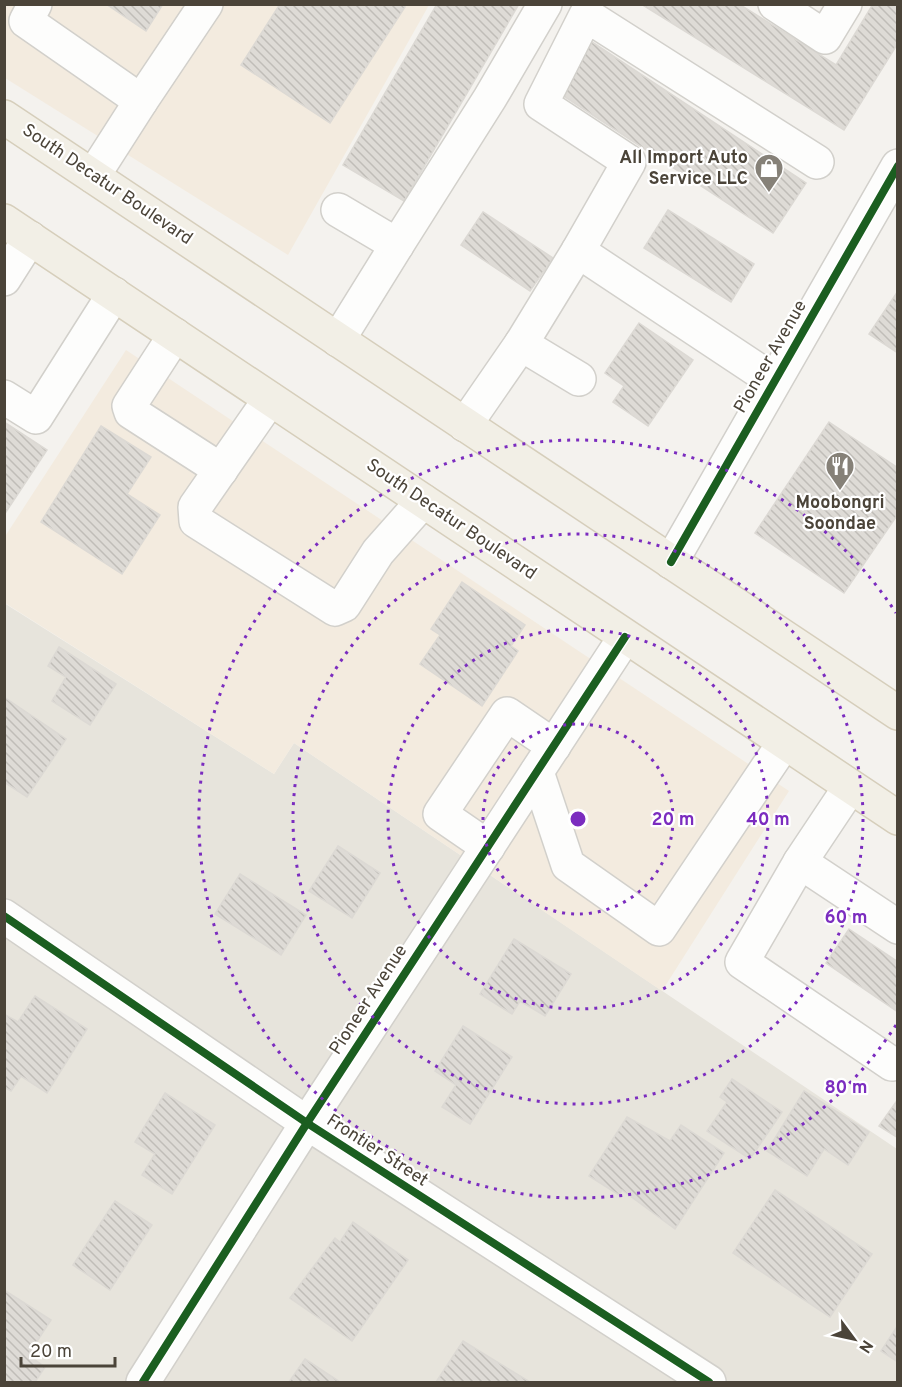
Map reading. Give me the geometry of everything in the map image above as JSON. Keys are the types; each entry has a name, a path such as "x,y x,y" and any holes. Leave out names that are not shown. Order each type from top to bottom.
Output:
{"main road":[{"name":"South Decatur Boulevard","path":"4,117 897,713"},
{"name":"South Decatur Boulevard","path":"17,230 897,819"}],"street":[{"path":"35,4 26,21 141,101"},
{"path":"93,176 206,4"},
{"path":"338,340 490,98 545,4"},
{"path":"775,4 825,37 845,4"},
{"path":"465,425 521,344 629,162 541,104 586,15 816,162"},
{"name":"Pioneer Avenue","path":"671,562 897,168"},
{"path":"338,210 397,245"},
{"path":"4,279 17,230"},
{"path":"578,251 774,381"},
{"path":"4,397 36,417 114,294"},
{"path":"175,336 129,406 130,412 221,470"},
{"path":"521,344 579,379"},
{"path":"270,399 195,507 196,521 335,609 344,605 378,552 423,501"},
{"name":"Pioneer Avenue","path":"143,1383 307,1124 625,637"},
{"path":"488,846 440,814 507,714 545,759 568,865 659,929 784,743"},
{"path":"850,787 800,862 742,962 892,1064"},
{"path":"800,862 897,927"},
{"name":"Frontier Street","path":"4,916 307,1124 709,1383"}],"shaded area":[{"path":"4,5 429,5 288,255 5,78"},
{"path":"126,350 789,791 662,991 294,743 274,774 5,603 4,538"},
{"path":"4,603 274,774 294,743 897,1149 897,1382 5,1382"}],"building":[{"path":"106,4 163,4 146,31"},
{"path":"280,4 401,4 405,7 330,123 241,65"},
{"path":"437,4 519,4 404,201 343,165"},
{"path":"641,4 739,4 836,65 873,4 898,4 898,43 844,130"},
{"path":"592,42 806,183 773,233 559,93"},
{"path":"668,210 754,264 731,302 644,248"},
{"path":"483,212 553,258 530,291 461,245"},
{"path":"898,291 898,353 869,334"},
{"path":"639,323 693,360 648,426 613,402 624,386 605,373"},
{"path":"4,422 47,450 4,515"},
{"name":"Moobongri Soondae","path":"829,422 898,468 898,514 844,593 755,533"},
{"path":"101,426 151,457 127,494 160,515 122,574 41,522"},
{"path":"462,582 525,625 511,646 518,651 482,706 420,664 440,635 431,629"},
{"path":"59,647 116,684 90,725 52,701 66,677 48,666"},
{"path":"4,697 66,739 27,797 4,782"},
{"path":"338,846 380,873 352,918 309,891"},
{"path":"240,874 306,915 281,955 215,914"},
{"path":"849,929 898,962 898,1012 826,963"},
{"path":"514,939 571,974 545,1016 520,1001 512,1014 480,994"},
{"path":"35,996 87,1029 47,1093 21,1076 11,1091 4,1087 4,1014 18,1022"},
{"path":"463,1026 512,1057 470,1124 442,1107 456,1085 435,1071"},
{"path":"732,1079 782,1112 750,1159 707,1131 727,1102 720,1097"},
{"path":"804,1091 869,1132 848,1165 824,1149 807,1176 767,1151"},
{"path":"165,1093 215,1125 172,1194 142,1175 155,1154 135,1142"},
{"path":"898,1099 898,1138 879,1126"},
{"path":"627,1117 670,1141 681,1125 724,1153 675,1229 622,1190 619,1195 589,1176"},
{"path":"775,1190 872,1254 830,1317 733,1253"},
{"path":"115,1201 152,1225 110,1290 73,1265"},
{"path":"353,1222 408,1260 352,1341 290,1298 335,1238 340,1242"},
{"path":"4,1290 51,1320 28,1355 45,1367 35,1382 4,1382"},
{"path":"898,1325 898,1362 881,1351"},
{"path":"463,1341 530,1382 436,1382"},
{"path":"305,1359 340,1382 289,1382"}],"cycle path":[{"path":"671,562 898,166"},
{"path":"143,1382 307,1123 625,637"},
{"path":"4,916 307,1123 709,1382"}],"place":[{"name":"All Import Auto Service LLC","path":"769,194"},
{"name":"Moobongri Soondae","path":"840,492"}]}
